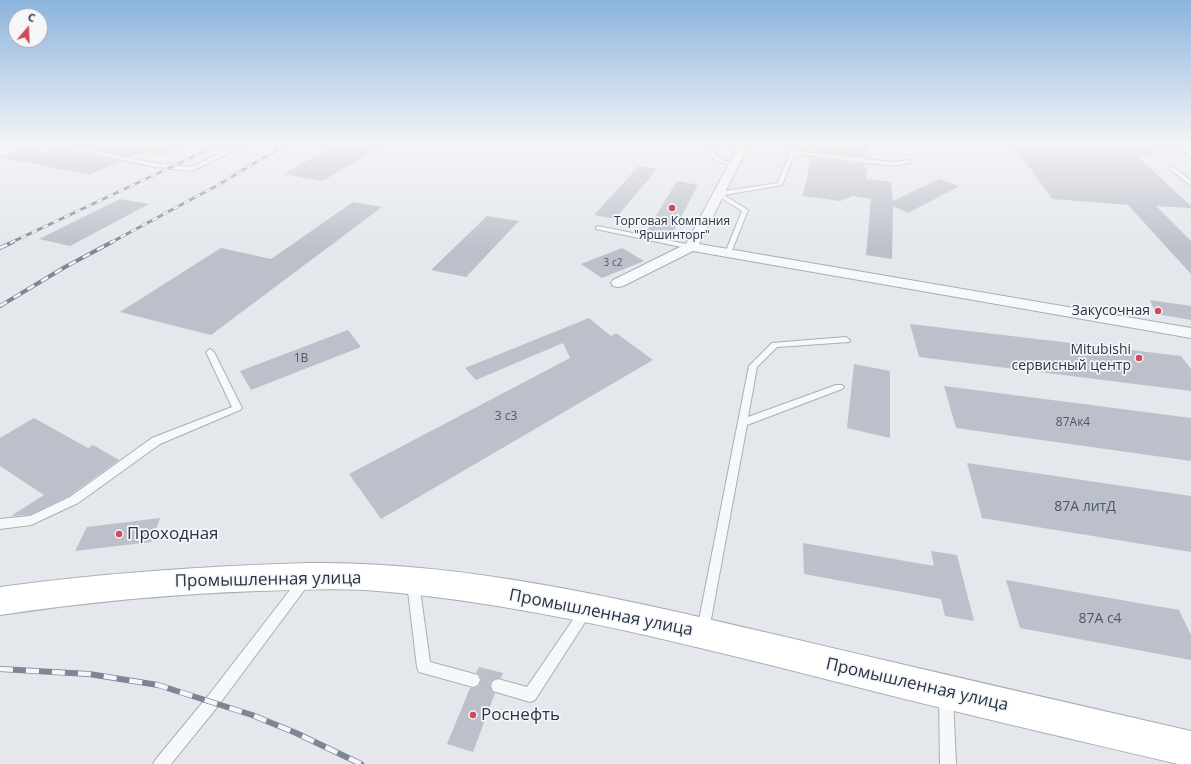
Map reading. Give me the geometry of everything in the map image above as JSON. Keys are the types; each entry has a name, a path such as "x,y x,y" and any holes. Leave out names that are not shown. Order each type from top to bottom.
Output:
{"street":[{"path":"691,247 726,179"},
{"path":"618,283 691,247 1191,333"},
{"name":"Промышленная улица","path":"0,600 131,584 224,579 308,576 362,577 413,581 480,590 587,609 702,633 946,693 1191,749"}],"lane":[{"path":"718,194 780,184 782,179"},
{"path":"718,194 744,210 728,253"},
{"path":"598,228 691,247"},
{"path":"702,633 753,366 775,345 846,340"},
{"path":"0,524 31,520 74,500 156,441 237,408 210,352"},
{"path":"743,424 839,387"},
{"path":"161,764 213,701 308,576"},
{"path":"413,581 424,667 473,680"},
{"path":"498,686 530,695 587,609"},
{"path":"946,693 948,764"}],"building":[{"path":"310,179 327,179 323,181"},
{"path":"627,179 649,179 615,219 594,215"},
{"path":"807,179 866,179 891,182 893,201 939,179 960,186 908,213 893,206 892,259 866,255 871,199 853,196 840,201 802,196"},
{"path":"1037,179 1162,179 1191,206 1191,208 1156,206 1191,241 1191,274 1128,205 1052,199"},
{"path":"677,181 698,185 671,236 646,232"},
{"path":"120,199 149,204 70,246 39,239"},
{"path":"353,202 382,207 211,335 120,312 221,248 271,259"},
{"path":"487,216 519,221 466,277 431,270"},
{"path":"622,248 644,261 602,278 581,264"},
{"path":"1150,300 1191,306 1191,320 1156,314"},
{"path":"589,318 611,336 616,333 653,360 381,519 349,474 570,358 563,343 476,380 465,368"},
{"path":"910,324 1181,356 1191,369 1191,391 919,357"},
{"path":"348,330 361,347 251,390 240,371"},
{"path":"854,364 890,371 890,438 847,428"},
{"path":"944,386 1191,418 1191,461 956,428"},
{"path":"34,418 88,448 93,445 119,460 69,496 30,515 11,516 44,495 0,466 0,438"},
{"path":"967,463 1191,496 1191,552 982,518"},
{"name":"Проходная","path":"160,518 151,542 75,551 87,527"},
{"path":"803,543 934,566 931,551 957,555 974,621 945,616 941,599 804,574"},
{"path":"1006,580 1179,610 1191,635 1191,660 1020,628"},
{"name":"Роснефть","path":"479,667 503,673 501,678 492,680 490,685 492,692 495,693 473,752 447,744 470,688 479,686 481,679 479,674 476,673"}],"railway":[{"path":"10,243 146,179"},
{"path":"110,243 229,179"},
{"path":"0,248 13,242"},
{"path":"0,306 65,267 112,242"},
{"path":"0,669 89,674 158,685 252,715 296,733 361,764"}],"place":[{"name":"Торговая Компания \"Яршинторг\"","path":"672,208"},
{"name":"Закусочная","path":"1158,311"},
{"name":"Mitubishi сервисный центр","path":"1139,358"},
{"name":"Проходная","path":"119,534"},
{"name":"Роснефть","path":"473,715"}]}
